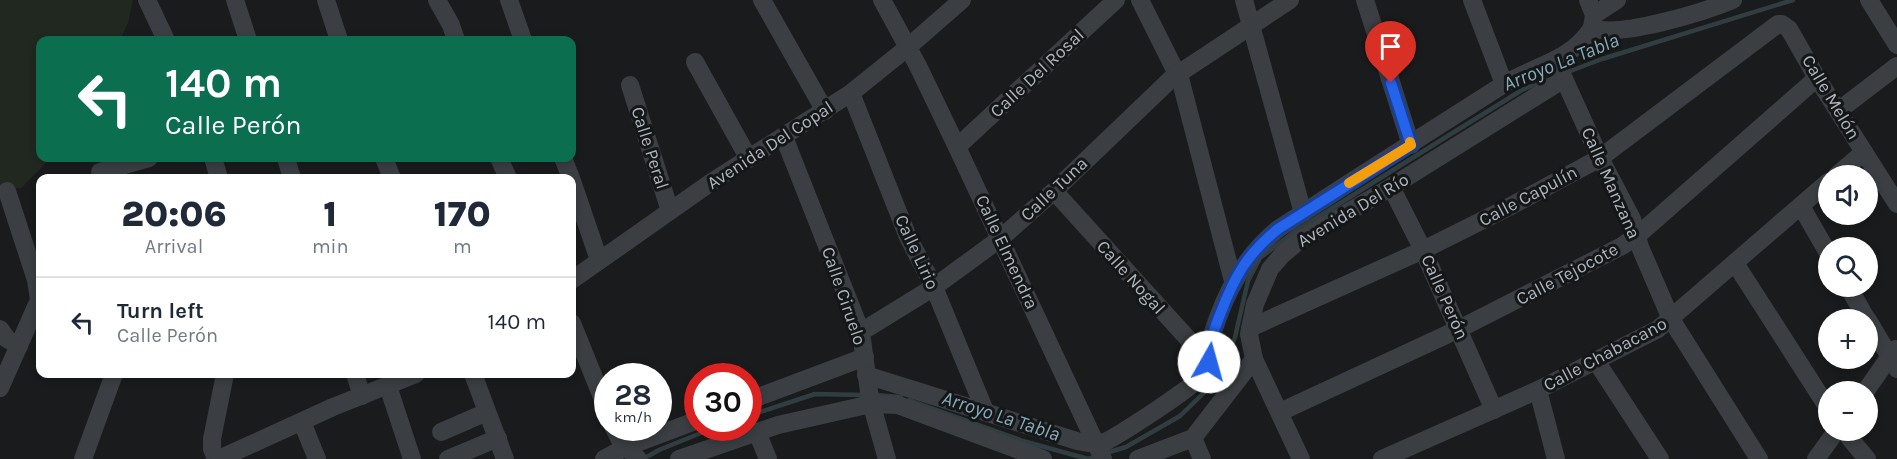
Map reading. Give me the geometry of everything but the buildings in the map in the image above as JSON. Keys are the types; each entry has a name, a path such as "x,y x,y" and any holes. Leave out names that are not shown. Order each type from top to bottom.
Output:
{"street":[{"path":"147,0 164,36"},
{"path":"235,0 247,36"},
{"path":"326,0 338,36"},
{"path":"437,0 455,36"},
{"path":"509,0 522,36"},
{"path":"762,0 825,111"},
{"name":"Calle Elmendra","path":"882,0 918,66 1001,238 1098,449"},
{"name":"Avenida Del Copal","path":"576,277 670,211 851,93 962,0"},
{"name":"Calle Del Rosal","path":"957,147 1116,0"},
{"path":"1140,0 1184,90 1233,281"},
{"path":"1244,0 1303,213"},
{"name":"Calle Tuna","path":"861,332 934,287 1001,238 1177,74 1290,0"},
{"path":"1365,0 1411,145"},
{"path":"1472,0 1504,84"},
{"name":"Avenida Del Río","path":"1254,359 1250,345 1250,328 1261,285 1270,269 1282,255 1300,240 1391,187 1560,70 1591,14 1617,0"},
{"path":"1869,0 1897,45"},
{"path":"1591,14 1599,31 1614,31 1686,17 1725,1"},
{"name":"Calle Melón","path":"1782,24 1789,29 1805,54 1817,78 1897,204"},
{"name":"Calle Capulín","path":"1250,328 1423,250 1600,158 1773,27 1782,24"},
{"path":"695,62 749,159"},
{"path":"1838,111 1897,66"},
{"name":"Avenida Del Río","path":"1098,449 1192,385 1206,371 1211,337 1233,281 1248,258 1265,240 1303,213 1504,84 1533,69 1560,70"},
{"name":"Calle Manzana","path":"1560,70 1600,158 1632,219 1640,247 1671,319 1760,459"},
{"name":"Calle Tejocote","path":"1280,412 1459,329 1605,256 1638,235 1817,78"},
{"name":"Calle Peral","path":"630,85 670,211"},
{"name":"Calle Lirio","path":"851,93 908,237 934,287 985,411"},
{"name":"Calle Ciruelo","path":"784,137 861,332 868,385 887,459"},
{"path":"1849,165 1864,152"},
{"path":"98,169 130,162"},
{"name":"Calle Perón","path":"1391,187 1423,250 1494,410"},
{"path":"7,191 36,283"},
{"name":"Calle Nogal","path":"1054,191 1209,362"},
{"name":"Calle Chabacano","path":"1382,459 1538,390 1658,329 1818,191"},
{"path":"576,194 599,260"},
{"path":"1801,206 1819,237"},
{"path":"1734,263 1818,393"},
{"path":"0,388 36,306"},
{"path":"0,328 7,339 19,346"},
{"path":"576,332 594,377"},
{"path":"1874,381 1894,357 1878,335"},
{"path":"1138,459 1193,438 1254,359 1301,459"},
{"path":"1596,361 1660,459"},
{"path":"83,459 113,378"},
{"path":"224,378 212,439 212,449 218,459 407,378"},
{"path":"356,378 362,396"},
{"path":"475,378 506,459"},
{"path":"762,399 868,385 985,411 1098,449"},
{"path":"762,430 868,385"},
{"path":"868,385 898,405 1003,451 1043,459"},
{"path":"388,386 412,459"},
{"path":"1538,390 1556,459"},
{"path":"441,432 488,412"},
{"path":"302,422 317,459"},
{"path":"604,459 632,453 684,427"},
{"path":"448,459 498,438"},
{"path":"1193,438 1202,459"},
{"path":"679,459 731,441"},
{"path":"761,441 768,459"},
{"path":"1816,459 1829,441"},
{"path":"1852,441 1867,459"}],"shaded area":[{"path":"0,0 133,0 128,23 122,36 36,36 36,162 47,162 21,188 0,188"}],"waterway":[{"name":"Arroyo La Tabla","path":"1565,73 1602,59 1793,0"},
{"name":"Arroyo La Tabla","path":"1106,453 1126,447 1180,416 1221,376 1235,337 1248,281 1260,258 1294,232 1446,137 1522,90 1546,80"},
{"name":"Arroyo La Tabla","path":"762,411 815,394 866,395"},
{"name":"Arroyo La Tabla","path":"874,395 901,397"},
{"name":"Arroyo La Tabla","path":"909,400 1023,441 1088,459 1098,456"},
{"name":"Arroyo La Tabla","path":"643,459 684,440"}],"slow traffic":[{"path":"1349,183 1411,145 1410,142"}],"route":[{"path":"1209,362 1211,337 1233,281 1248,258 1278,229 1411,145 1391,83"}]}
